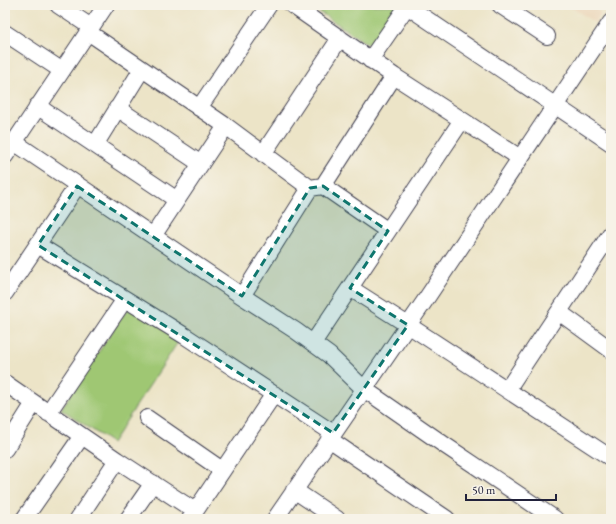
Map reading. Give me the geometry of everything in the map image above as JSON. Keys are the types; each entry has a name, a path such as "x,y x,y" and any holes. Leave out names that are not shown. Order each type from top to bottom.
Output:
{"street":[{"path":"58,5 142,68 226,126 263,154 388,231"},
{"path":"5,156 12,136 37,106 106,5"},
{"path":"199,108 269,5"},
{"path":"370,60 407,5 611,143"},
{"path":"500,5 547,36"},
{"path":"302,8 370,60 520,158"},
{"path":"275,519 408,325 611,22"},
{"path":"5,33 61,70"},
{"path":"263,154 340,38"},
{"path":"94,145 142,68"},
{"path":"242,296 394,76"},
{"path":"37,106 177,200"},
{"path":"117,108 201,164"},
{"path":"313,343 462,120"},
{"path":"153,236 226,126"},
{"path":"12,136 77,186 313,343 329,355 364,389 555,519"},
{"path":"5,293 77,186"},
{"path":"507,390 611,233"},
{"path":"38,245 185,336 274,394 447,519"},
{"path":"350,288 611,458"},
{"path":"48,413 125,299"},
{"path":"559,312 611,350"},
{"path":"5,383 153,483 193,515 274,394"},
{"path":"5,449 34,403"},
{"path":"147,418 222,470"},
{"path":"24,519 82,436"},
{"path":"78,519 117,460"},
{"path":"128,519 153,483"},
{"path":"294,490 337,519"}],"highlighted area":[{"path":"77,186 242,296 310,188 323,186 388,231 350,288 408,325 333,433 38,245"}],"shaded area":[{"path":"573,5 590,5 601,13 595,23 571,7"}],"green space":[{"path":"322,5 402,5 373,48 318,11"},
{"path":"129,306 180,339 112,443 61,409"}]}
